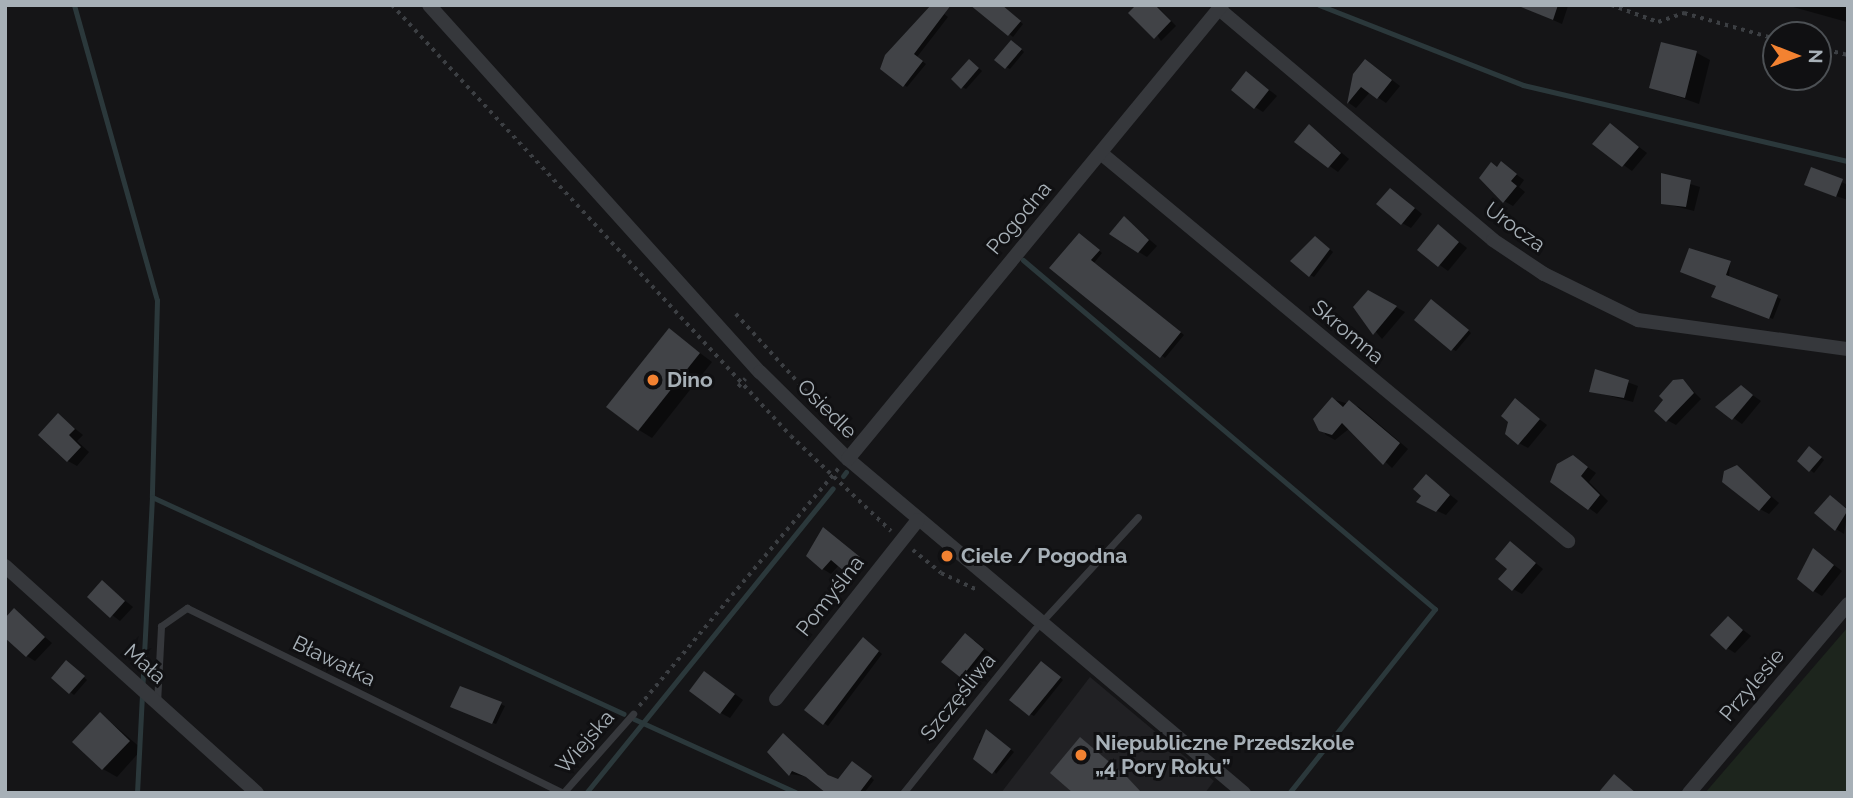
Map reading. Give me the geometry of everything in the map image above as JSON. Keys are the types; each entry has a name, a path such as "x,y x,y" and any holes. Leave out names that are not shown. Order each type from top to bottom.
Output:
{"street":[{"name":"Osiedle","path":"429,5 760,372 848,459 1040,624 1244,793"},
{"name":"Pogodna","path":"848,459 1221,7"},
{"name":"Urocza","path":"1221,7 1493,240 1544,274 1638,320 1848,349"},
{"name":"Skromna","path":"1102,154 1568,541"},
{"name":"Pomyślna","path":"776,699 918,520"},
{"name":"Mała","path":"5,566 257,793"},
{"name":"Przylesie","path":"1689,793 1848,604"}],"lane":[{"name":"Szczęśliwa","path":"903,793 1040,624 1138,517"},
{"name":"Bławatka","path":"157,703 161,626 187,608 563,793"},
{"name":"Wiejska","path":"563,793 633,714"}],"path":[{"path":"1611,5 1658,22 1684,13 1762,35"},
{"path":"1681,5 1684,13"},
{"path":"736,314 835,423"},
{"path":"633,714 848,459"}],"shaded area":[{"path":"1848,627 1848,793 1705,793"},
{"path":"1090,677 1214,781 1205,793 1001,793"}],"building":[{"path":"931,5 951,5 914,54 923,61 903,87 880,69 885,55"},
{"path":"970,5 1002,5 1021,21 1008,36"},
{"path":"1136,5 1155,5 1171,21 1154,39 1128,13"},
{"path":"1516,5 1558,5 1553,20"},
{"path":"1011,40 1022,49 1005,69 994,60"},
{"path":"1661,42 1697,51 1685,98 1649,88"},
{"path":"969,59 979,68 961,89 951,79"},
{"path":"1365,59 1392,80 1377,99 1361,87 1347,104 1353,74"},
{"path":"1246,71 1269,90 1254,109 1231,90"},
{"path":"1610,123 1639,147 1622,167 1592,144"},
{"path":"1309,124 1341,153 1328,168 1294,142"},
{"path":"1501,161 1517,174 1511,181 1517,186 1503,203 1479,178 1491,162 1497,167"},
{"path":"1811,167 1843,179 1836,197 1804,185"},
{"path":"1661,173 1691,180 1686,207 1661,204"},
{"path":"1390,188 1415,208 1401,225 1376,204"},
{"path":"1124,216 1149,240 1138,253 1109,234"},
{"path":"1438,224 1459,242 1438,267 1417,250"},
{"path":"1079,233 1100,250 1091,260 1181,332 1160,358 1049,268"},
{"path":"1315,236 1330,249 1309,277 1290,261"},
{"path":"1689,248 1731,261 1726,275 1778,295 1769,319 1711,297 1716,286 1680,272"},
{"path":"1368,290 1397,306 1373,335 1353,307"},
{"path":"1431,299 1469,330 1451,351 1414,320"},
{"name":"Dino","path":"669,328 700,353 638,431 606,407"},
{"path":"1595,369 1629,380 1624,398 1589,392"},
{"path":"1683,379 1694,393 1666,422 1654,411 1663,400 1659,396 1673,380"},
{"path":"1741,385 1753,395 1732,420 1715,407"},
{"path":"1332,397 1343,407 1349,400 1400,443 1383,465 1342,423 1332,435 1319,431 1313,419"},
{"path":"1515,398 1540,419 1518,445 1505,434 1508,422 1501,416"},
{"path":"58,413 75,429 69,435 81,447 67,462 38,435"},
{"path":"1809,446 1822,457 1809,472 1797,461"},
{"path":"1573,455 1588,467 1581,476 1600,495 1588,510 1550,482 1557,464"},
{"path":"1737,465 1771,497 1759,511 1722,482 1724,471"},
{"path":"1426,474 1450,495 1436,512 1416,502 1421,496 1413,489"},
{"path":"1830,495 1848,510 1835,531 1814,513"},
{"path":"823,527 860,557 845,572 831,560 822,570 806,556"},
{"path":"1510,541 1536,563 1512,591 1498,579 1507,569 1495,559"},
{"path":"1813,548 1834,565 1813,592 1797,579"},
{"path":"102,580 125,601 110,618 87,597"},
{"path":"14,608 45,637 26,657 5,638 5,618"},
{"path":"1728,616 1743,630 1726,650 1710,635"},
{"path":"965,633 984,649 961,678 941,662"},
{"path":"863,637 879,651 823,725 804,710"},
{"path":"66,660 85,676 69,694 51,678"},
{"path":"1041,661 1061,677 1029,716 1009,700"},
{"path":"704,671 735,694 720,714 689,691"},
{"path":"460,686 502,702 492,724 450,707"},
{"path":"100,712 130,741 102,770 72,742"},
{"path":"986,729 1011,749 992,774 973,759"},
{"path":"783,733 828,775 838,779 852,761 872,776 859,793 826,793 806,777 792,771 789,776 767,752"},
{"path":"1080,737 1142,793 1073,793 1050,773"},
{"path":"1614,774 1636,793 1598,793"}],"waterway":[{"path":"74,5 157,300 152,497 624,714"},
{"path":"1319,5 1523,85 1848,161"},
{"path":"1023,260 1435,609 1289,793"},
{"path":"843,476 846,472"},
{"path":"586,793 833,488"},
{"path":"137,793 152,497"},
{"path":"634,719 795,792"}],"place":[{"name":"Dino","path":"653,380"},
{"name":"Ciele / Pogodna","path":"947,556"},
{"name":"Niepubliczne Przedszkole „4 Pory Roku”","path":"1081,755"}]}
